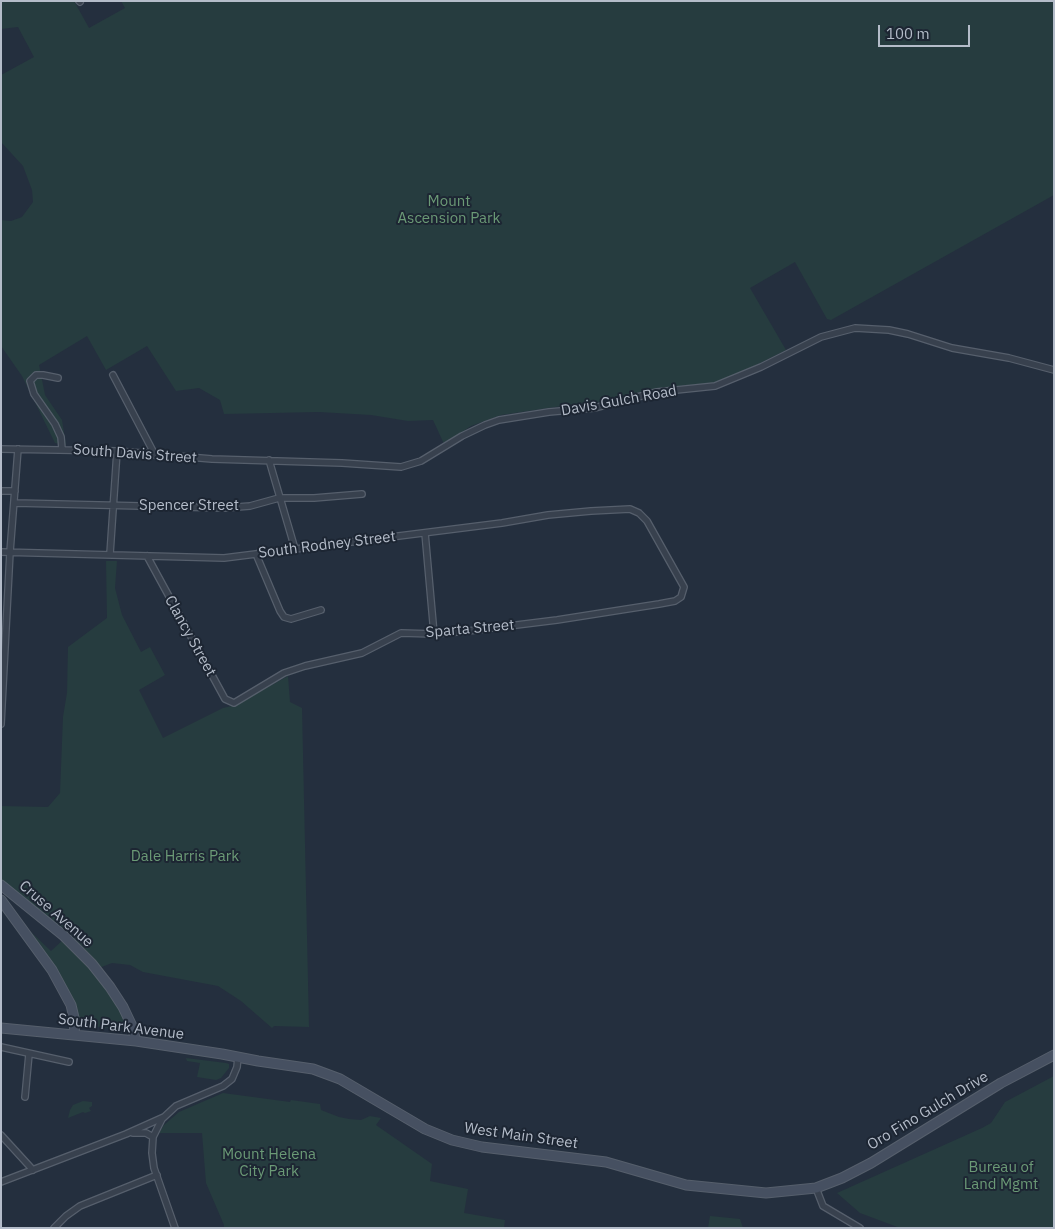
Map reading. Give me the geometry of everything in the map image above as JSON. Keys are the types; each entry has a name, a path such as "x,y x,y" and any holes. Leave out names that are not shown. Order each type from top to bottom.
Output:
{"street":[{"name":"Davis Gulch Road","path":"269,460 394,467 407,466 427,458 477,428 500,420 549,412 594,408 657,392 715,386 761,367 821,337 855,328 889,330 908,334 952,348 1009,358 1054,370"},
{"path":"58,378 36,375 30,381 34,394 55,424 61,437 62,449"},
{"path":"112,375 155,455"},
{"name":"South Davis Street","path":"1,449 117,451 212,460 269,460"},
{"path":"1,724 10,552 18,449"},
{"path":"110,554 117,451"},
{"path":"269,460 295,549"},
{"path":"1,491 15,491"},
{"name":"Spencer Street","path":"15,503 224,508 250,506 279,498 314,498 362,494"},
{"name":"South Rodney Street","path":"1,552 224,558 592,510 630,509 639,513 648,521 684,587 681,597"},
{"path":"425,533 434,634"},
{"path":"256,554 284,617 291,619 321,610"},
{"name":"Clancy Street","path":"147,556 225,699 234,703 241,699"},
{"name":"Sparta Street","path":"241,699 284,674 305,666 362,652 401,633 434,634 565,619 675,602 681,597"},
{"name":"Cruse Avenue","path":"1,885 64,936 92,964 123,1007 132,1026 136,1041"},
{"name":"Cruse Avenue","path":"1,900 52,970 70,1005 75,1022 74,1034"},
{"name":"South Park Avenue","path":"1,1028 136,1041 238,1057"},
{"path":"1,1047 69,1062"},
{"path":"25,1097 29,1054"},
{"name":"Oro Fino Gulch Drive","path":"816,1188 842,1178 871,1162 1001,1083 1054,1056"},
{"path":"1,1182 126,1134 165,1116 176,1106 223,1086 232,1080 237,1067 238,1057"},
{"name":"West Main Street","path":"238,1057 313,1068 332,1074 425,1129 462,1143 606,1162 686,1185 766,1193 816,1188"},
{"path":"165,1116 153,1137 152,1154 156,1175 175,1228"},
{"path":"126,1134 141,1132 153,1137"},
{"path":"1,1136 33,1170"},
{"path":"54,1228 80,1206 156,1175"},
{"path":"816,1188 823,1206 860,1228"}],"green space":[{"name":"Mount Ascension Park","path":"1,1 74,1 89,28 125,8 121,1 1054,1 1054,195 831,320 827,319 795,262 750,288 786,350 714,384 679,386 629,394 592,404 562,406 501,415 471,426 444,444 433,420 408,421 371,415 319,412 224,414 220,400 199,388 176,391 147,346 106,370 87,336 39,365 45,395 62,420 66,445 55,443 22,376 1,346 1,220 11,221 22,217 33,202 32,190 23,166 1,142 1,75 34,57 18,27 1,29"},
{"name":"Dale Harris Park","path":"106,561 117,561 115,588 122,615 141,652 150,647 165,675 139,690 163,738 223,708 236,705 288,676 290,702 302,708 309,1027 274,1026 272,1028 241,1001 218,986 143,972 130,965 112,963 99,968 1,880 1,806 48,807 60,793 63,717 67,693 68,647 107,618"},
{"path":"31,932 51,951 64,939 108,989 129,1027 128,1030 82,1025 65,985"},
{"path":"186,1058 226,1063 229,1064 229,1068 221,1078 216,1080 197,1077 200,1063 187,1061"},
{"name":"Bureau of Land Mgmt","path":"1054,1076 1054,1228 900,1228 860,1213 837,1193 982,1128 991,1123 1005,1102"},
{"name":"Mount Helena City Park","path":"223,1093 320,1104 321,1110 349,1119 361,1120 370,1116 381,1118 376,1125 432,1164 430,1181 468,1189 464,1213 505,1220 504,1228 224,1228 206,1183 202,1133 159,1133 164,1125 179,1112"},
{"path":"83,1101 92,1102 92,1106 89,1108 91,1111 68,1118 73,1105"},
{"path":"710,1216 740,1219 743,1228 708,1228"}]}
